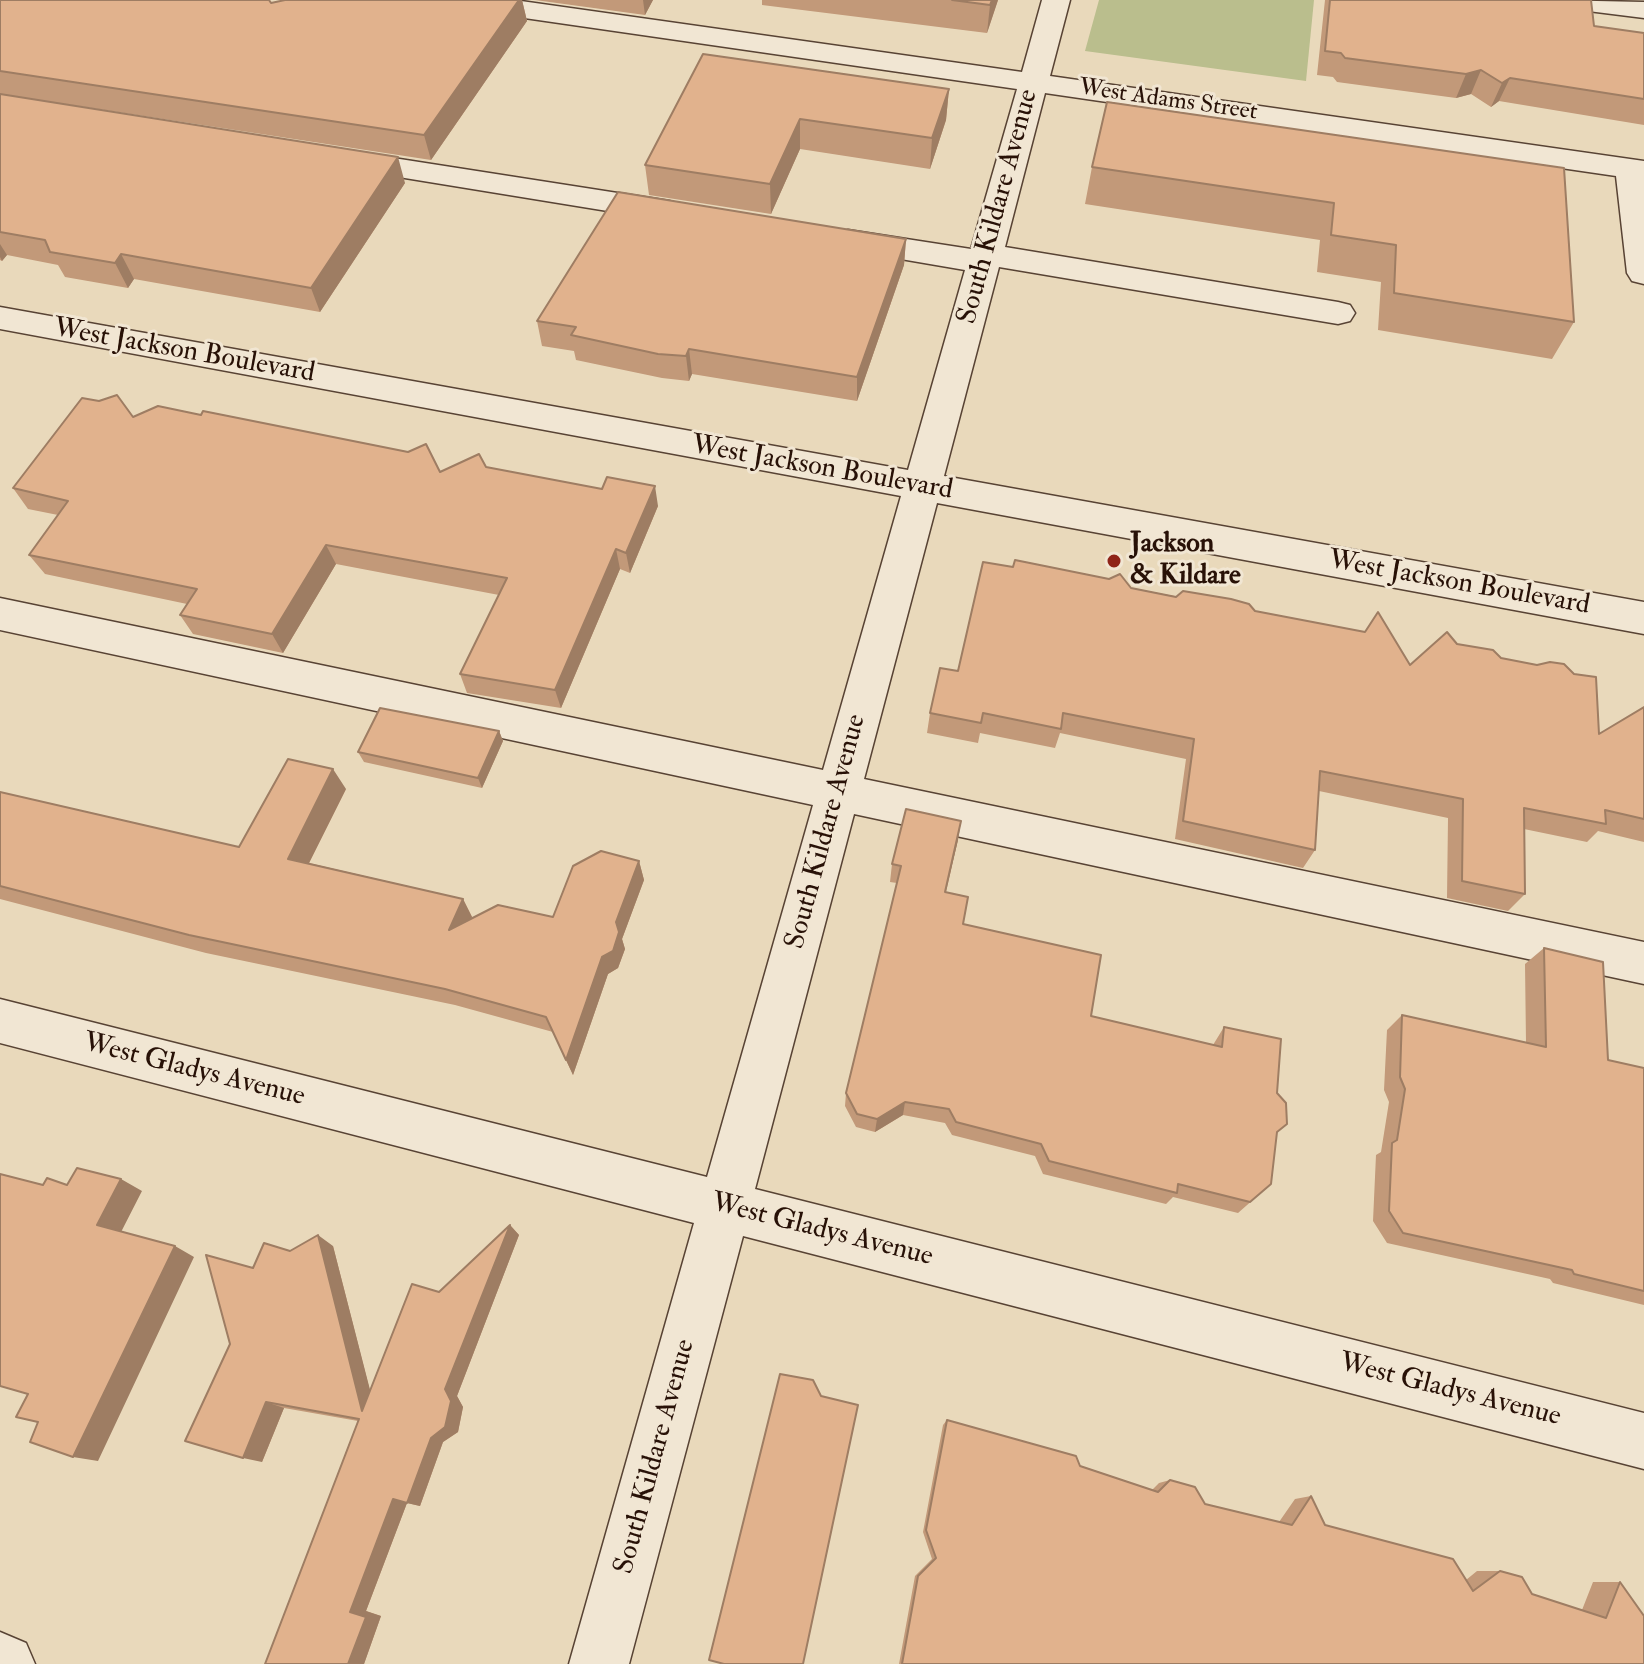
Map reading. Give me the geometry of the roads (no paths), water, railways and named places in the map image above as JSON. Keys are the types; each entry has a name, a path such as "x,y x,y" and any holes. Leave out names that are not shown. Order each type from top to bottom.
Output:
{"street":[{"name":"West Adams Street","path":"455,0 1638,169"},
{"name":"South Kildare Avenue","path":"599,1664 1056,0"},
{"path":"1564,0 1644,10"},
{"path":"313,155 705,217"},
{"path":"1638,169 1644,273"},
{"path":"815,235 1338,313"},
{"name":"West Jackson Boulevard","path":"0,318 1644,618"},
{"path":"0,614 1644,963"},
{"name":"West Gladys Avenue","path":"0,1021 1644,1441"}],"place":[{"name":"Jackson & Kildare","path":"1114,561"}]}
